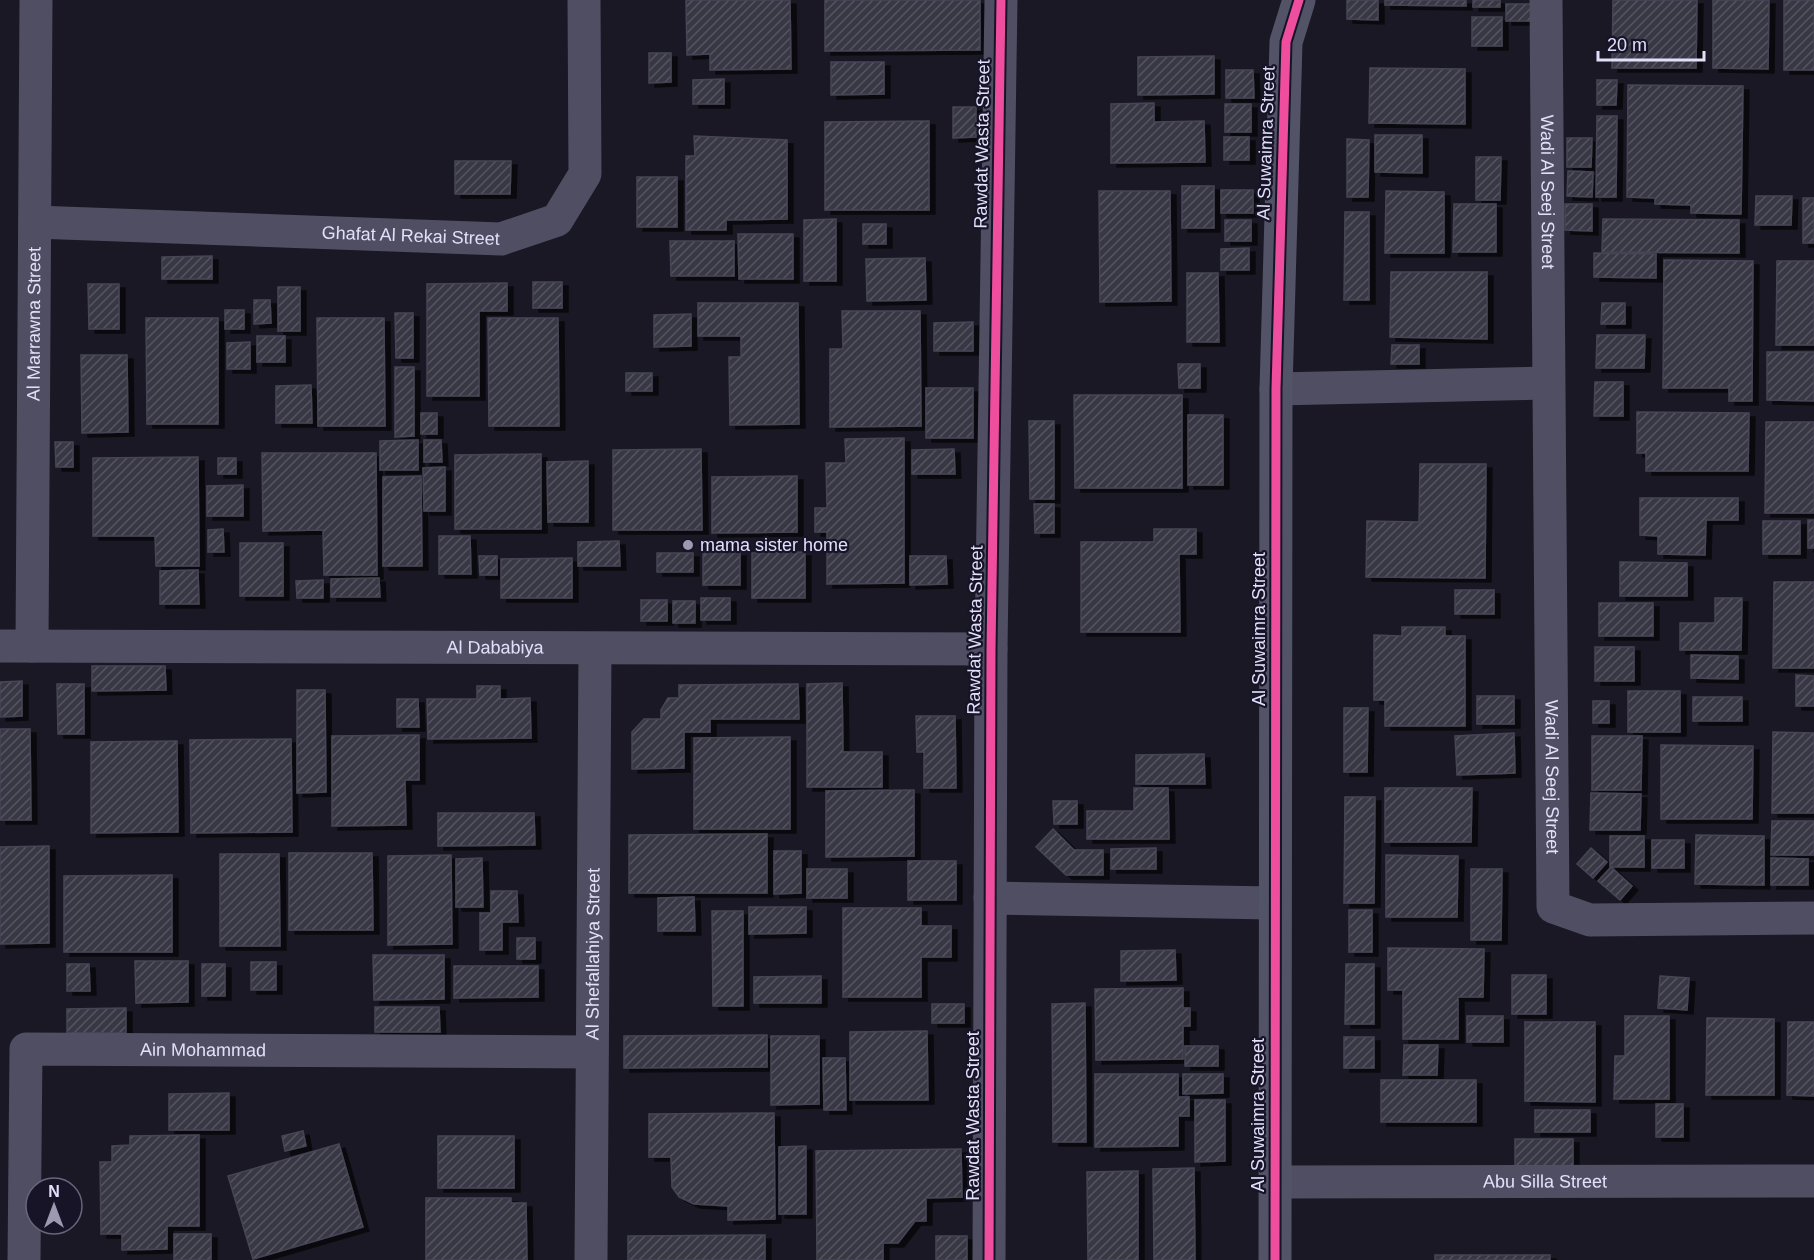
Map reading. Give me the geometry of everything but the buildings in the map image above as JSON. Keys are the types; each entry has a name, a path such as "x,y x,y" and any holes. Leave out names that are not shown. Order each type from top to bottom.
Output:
{"street":[{"name":"Al Marrawna Street","path":"32,646 36,0"},
{"name":"Ghafat Al Rekai Street","path":"35,222 501,239 556,220 585,174 584,0"},
{"name":"Rawdat Wasta Street","path":"989,1260 991,649 1000,0"},
{"name":"Al Suwaimra Street","path":"1273,0 1286,42"},
{"name":"Al Suwaimra Street","path":"1275,1260 1276,389 1286,42 1299,0"},
{"name":"Wadi Al Seej Street","path":"1546,0 1547,383 1553,907 1590,920 1814,918"},
{"path":"1276,389 1547,383"},
{"name":"Al Dababiya","path":"0,646 991,649"},
{"name":"Al Shefallahiya Street","path":"591,1260 595,649"},
{"path":"990,898 1274,903"},
{"name":"Ain Mohammad","path":"24,1260 26,1049 592,1052"},
{"name":"Abu Silla Street","path":"1275,1182 1814,1180"}],"cycle path":[{"path":"989,1260 991,649 1001,0"},
{"path":"1275,1260 1276,389 1286,42 1299,0"}],"place":[{"name":"mama sister home","path":"688,545"}]}
